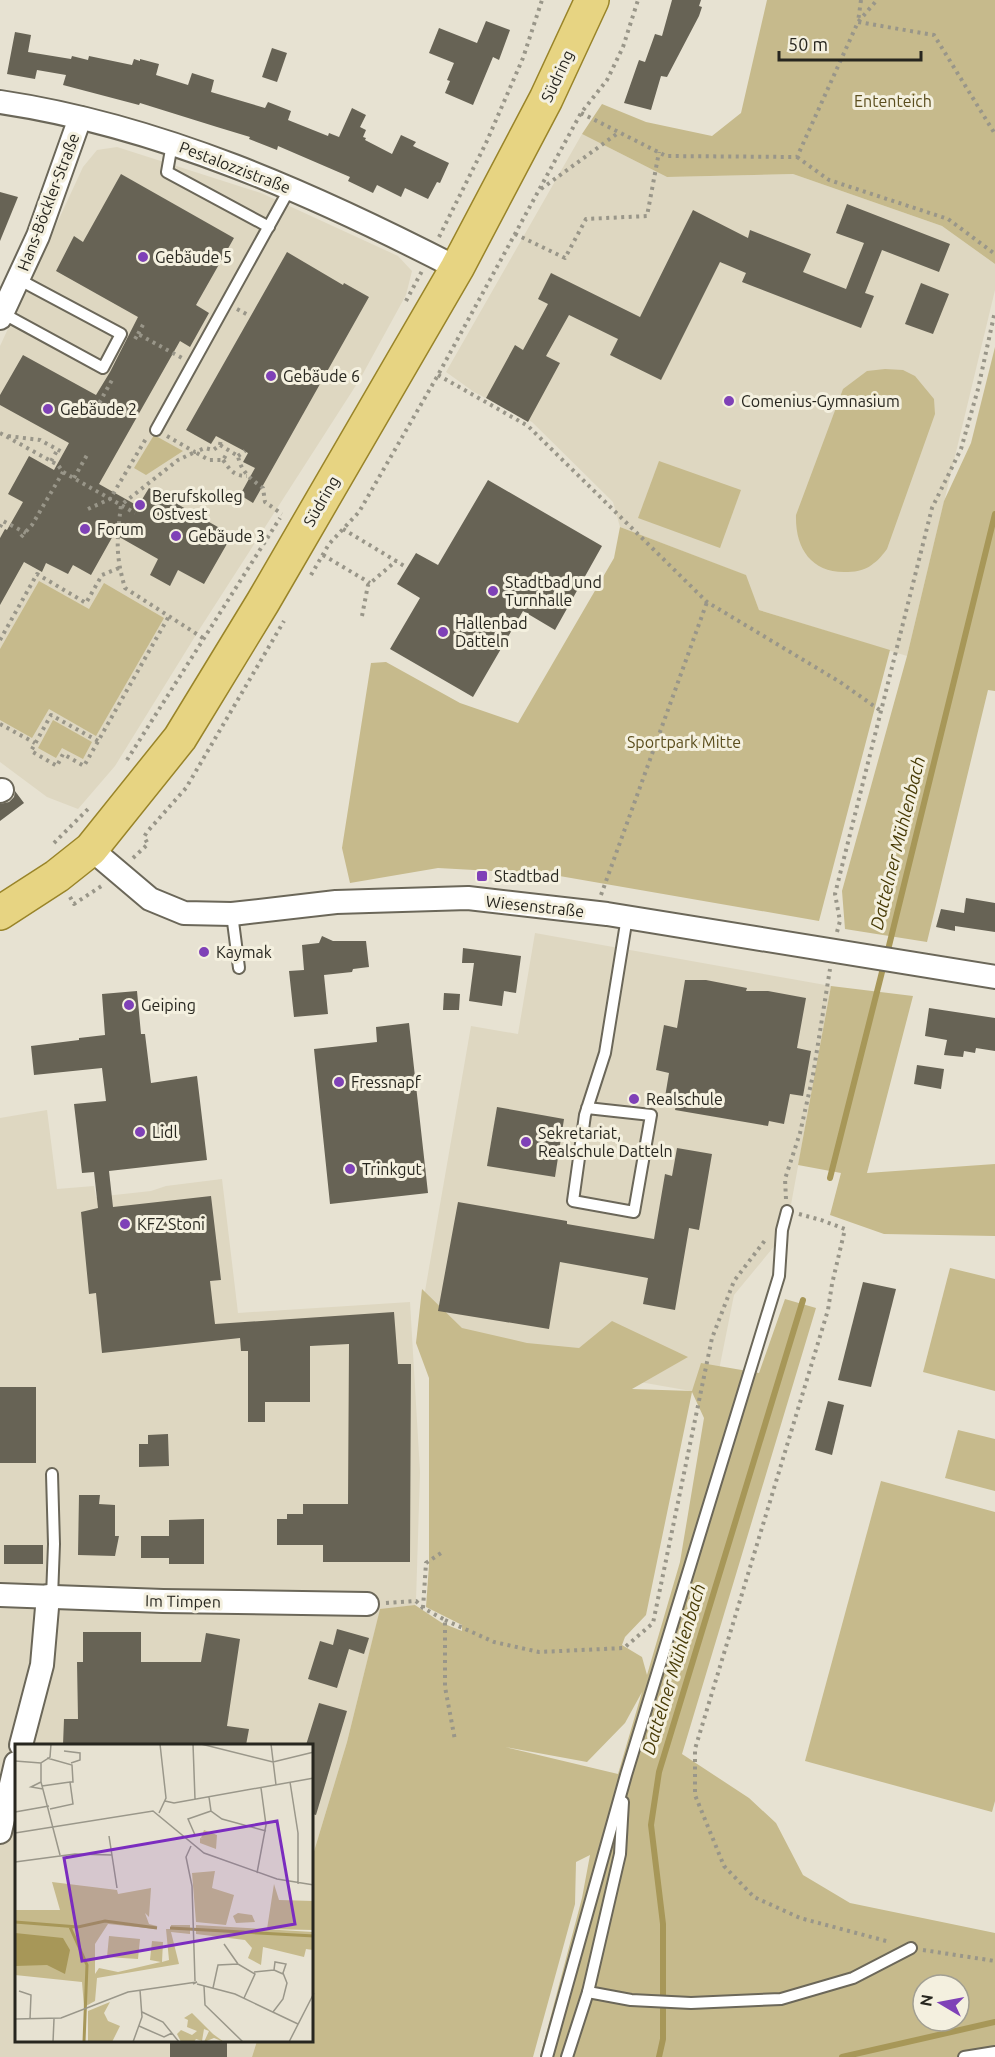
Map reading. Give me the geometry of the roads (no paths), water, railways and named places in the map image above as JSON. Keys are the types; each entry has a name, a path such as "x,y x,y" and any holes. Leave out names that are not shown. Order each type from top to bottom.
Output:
{"main road":[{"name":"Südring","path":"575,37 584,0"},
{"name":"Südring","path":"0,913 57,876 91,849 186,728 263,602 444,261 546,99 592,0"}],"street":[{"name":"Pestalozzistraße","path":"0,102 80,118 172,144 291,188 444,261"},
{"name":"Hans-Böckler-Straße","path":"1,315 38,236 80,118"},
{"name":"Wiesenstraße","path":"91,849 150,899 184,913 232,914 336,902 468,898 595,912 995,976"},
{"name":"Im Timpen","path":"0,1595 163,1601 367,1604"},
{"path":"21,1744 42,1665 50,1597"},
{"path":"0,1832 15,1767"}],"lane":[{"path":"172,144 167,172 269,227"},
{"path":"156,430 291,188"},
{"path":"1,315 103,368 121,334 18,279"},
{"path":"232,914 239,968"},
{"path":"587,1108 651,1115 634,1212 573,1201 587,1108 605,1053 627,917"},
{"path":"547,2057 626,1775 779,1276 782,1230 787,1211"},
{"path":"50,1597 54,1544 52,1474"},
{"path":"567,2057 588,1992 620,1854 626,1775"},
{"path":"588,1992 631,2000 691,2004 781,1999 853,1978 912,1948"},
{"path":"964,2057 995,2052"}],"waterway":[{"name":"Dattelner Mühlenbach","path":"887,954 995,514"},
{"name":"Dattelner Mühlenbach","path":"830,1178 884,964"},
{"name":"Dattelner Mühlenbach","path":"659,2057 663,2039 663,1924 651,1825 659,1772 803,1300"},
{"path":"842,2057 995,2022"}],"place":[{"name":"Gebäude 5","path":"143,257"},
{"name":"Gebäude 6","path":"271,376"},
{"name":"Comenius-Gymnasium","path":"729,401"},
{"name":"Gebäude 2","path":"48,409"},
{"name":"Berufskolleg Ostvest","path":"140,505"},
{"name":"Forum","path":"85,529"},
{"name":"Gebäude 3","path":"176,536"},
{"name":"Stadtbad und Turnhalle","path":"493,591"},
{"name":"Hallenbad Datteln","path":"443,632"},
{"name":"Stadtbad","path":"482,876"},
{"name":"Kaymak","path":"204,952"},
{"name":"Geiping","path":"129,1005"},
{"name":"Fressnapf","path":"339,1082"},
{"name":"Realschule","path":"634,1099"},
{"name":"Lidl","path":"140,1132"},
{"name":"Sekretariat, Realschule Datteln","path":"526,1142"},
{"name":"Trinkgut","path":"350,1169"},
{"name":"KFZ Stoni","path":"125,1224"}],"park label":[{"name":"Ententeich","path":"893,101"},
{"name":"Sportpark Mitte","path":"684,742"}]}
